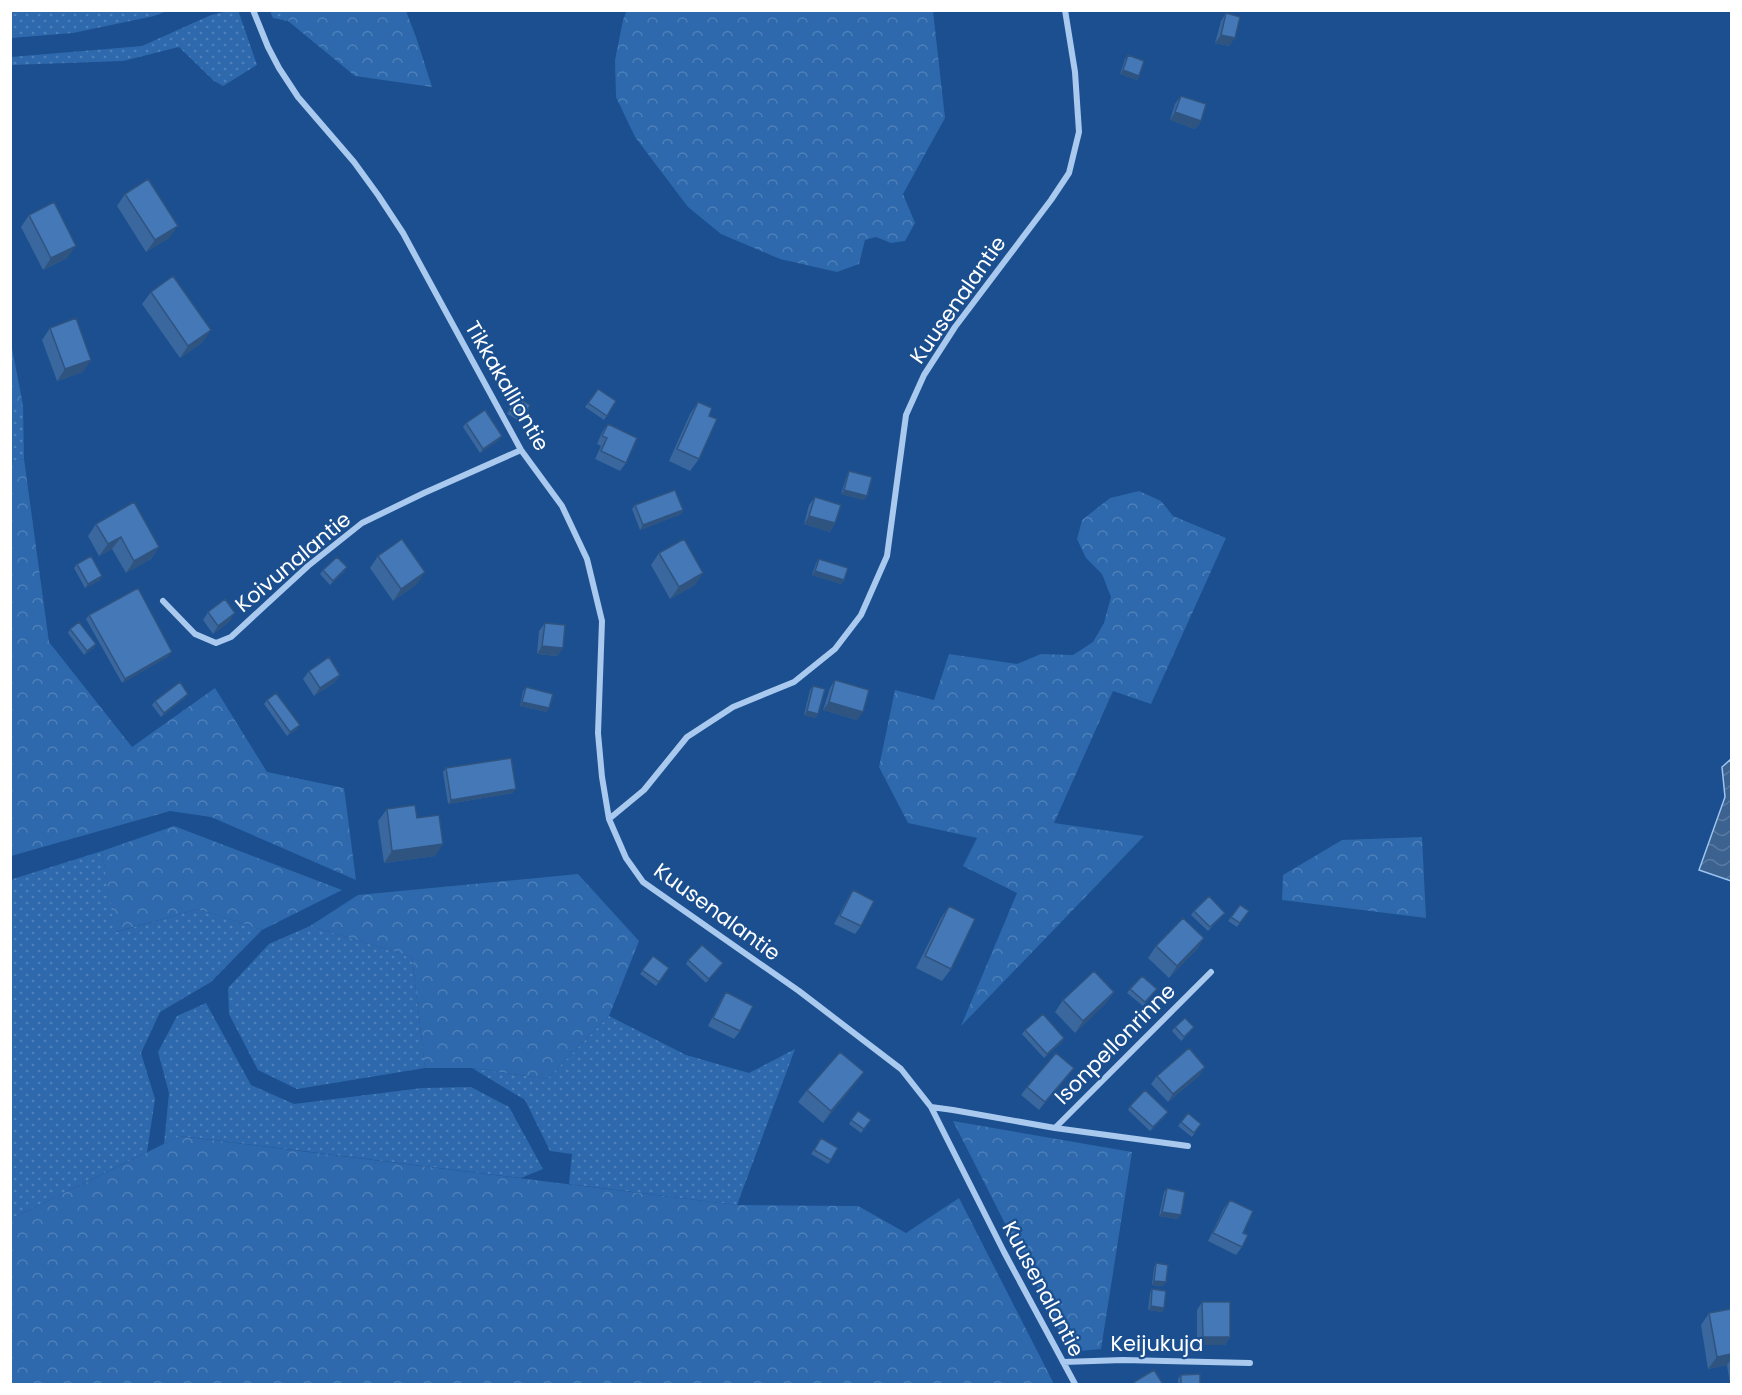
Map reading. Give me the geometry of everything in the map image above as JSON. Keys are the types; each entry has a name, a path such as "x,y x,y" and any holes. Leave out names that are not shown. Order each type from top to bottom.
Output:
{"street":[{"name":"Tikkakalliontie","path":"254,10 268,47 298,97 354,162 403,233 521,450 562,506 587,559 602,621 598,733 609,819"},
{"name":"Kuusenalantie","path":"1065,10 1075,72 1079,132 1069,173 955,327 924,375 906,415 887,556 861,615 835,649 794,682 733,707 687,737 644,790 609,819 626,858 644,882 799,992 901,1070 931,1107 1004,1252 1075,1384"},
{"name":"Koivunalantie","path":"163,601 195,634 216,643 231,637 308,566 362,523 521,450"},
{"name":"Isonpellonrinne","path":"931,1107 1055,1128 1211,972"},
{"path":"1055,1128 1188,1146"},
{"name":"Keijukuja","path":"1063,1362 1134,1360 1250,1363"}],"green space":[{"path":"11,10 167,11 154,16 73,33 11,38"},
{"path":"238,10 257,65 223,86 214,81 179,47 123,61 11,65 11,57 142,46 211,15"},
{"path":"292,10 406,11 432,87 355,76 288,21"},
{"path":"627,10 933,11 945,118 903,194 915,223 905,241 891,243 876,237 865,240 859,264 837,272 780,259 721,234 688,207 635,137 616,97 615,60"},
{"path":"270,11 292,11 288,21 273,18"},
{"path":"11,343 23,405 10,407"},
{"path":"23,405 24,459 11,462 11,407"},
{"path":"24,459 49,642 132,747 215,688 267,772 344,788 356,880 211,817 170,811 11,856 10,462"},
{"path":"1139,491 1161,501 1173,516 1226,538 1151,704 1113,691 1054,823 1144,836 961,1026 1017,893 963,866 977,838 908,823 879,767 895,690 934,700 949,654 1017,664 1041,654 1073,655 1093,642 1104,623 1111,597 1102,574 1086,558 1077,539 1082,520 1110,498"},
{"path":"174,826 342,890 262,930 198,909 115,932 102,851"},
{"path":"1422,837 1426,918 1282,900 1283,875 1342,840"},
{"path":"102,851 116,932 198,909 262,930 211,982 160,1012 141,1053 155,1099 147,1152 11,1219 10,882 13,879"},
{"path":"578,874 639,941 609,1016 547,1079 472,1068 425,1068 412,957 310,926 358,895"},
{"path":"310,926 412,957 425,1068 297,1089 258,1070 229,1014 228,988 269,944"},
{"path":"206,1003 251,1085 294,1104 422,1088 471,1087 509,1107 543,1169 521,1178 181,1136 164,1144 169,1093 158,1052 177,1016"},
{"path":"609,1016 686,1055 749,1073 795,1049 737,1205 569,1184 572,1154 550,1151 525,1100 472,1068 547,1079"},
{"path":"953,1121 1132,1152 1101,1349 1070,1352"},
{"path":"180,1136 737,1205 858,1206 906,1233 959,1198 1054,1384 11,1384 11,1219"}],"water":[{"path":"1730,760 1732,763 1731,881 1699,870 1725,797 1722,767"}],"building":[{"path":"1226,13 1240,17 1235,38 1221,35"},
{"path":"1128,55 1144,61 1139,76 1123,70"},
{"path":"1181,96 1206,104 1201,121 1175,112"},
{"path":"148,179 178,226 155,240 125,194"},
{"path":"54,202 76,246 51,258 29,215"},
{"path":"173,276 211,330 188,346 151,292"},
{"path":"76,318 91,360 65,369 50,328"},
{"path":"598,389 616,401 607,416 588,403"},
{"path":"516,397 530,405 524,418 509,410"},
{"path":"698,402 712,408 709,416 717,419 699,459 677,449"},
{"path":"485,410 502,436 483,449 466,423"},
{"path":"608,424 637,438 626,463 601,451 607,438 602,436"},
{"path":"849,471 872,477 867,496 844,490"},
{"path":"675,490 683,510 643,525 635,505"},
{"path":"815,497 841,505 835,523 809,516"},
{"path":"134,502 159,547 134,561 121,537 108,544 96,524"},
{"path":"402,539 425,572 401,589 378,556"},
{"path":"684,539 703,573 679,587 659,553"},
{"path":"91,556 102,576 88,584 77,564"},
{"path":"337,557 347,567 333,581 323,570"},
{"path":"819,559 848,568 844,580 815,571"},
{"path":"138,588 172,652 125,679 89,615"},
{"path":"225,599 235,613 218,626 208,612"},
{"path":"79,622 96,644 87,651 70,629"},
{"path":"545,623 565,625 563,648 542,646"},
{"path":"329,657 340,675 320,688 309,671"},
{"path":"835,680 869,690 863,712 829,702"},
{"path":"180,682 188,694 164,713 155,701"},
{"path":"813,686 825,689 818,714 807,711"},
{"path":"526,687 553,694 549,708 522,702"},
{"path":"276,693 300,725 290,732 267,700"},
{"path":"511,758 516,789 451,800 446,768"},
{"path":"415,805 417,818 439,815 443,844 392,851 387,809"},
{"path":"853,890 874,901 861,926 840,916"},
{"path":"1209,896 1225,913 1210,927 1194,911"},
{"path":"1240,905 1249,911 1240,923 1231,917"},
{"path":"949,906 975,919 951,969 925,956"},
{"path":"1183,918 1204,938 1177,966 1156,946"},
{"path":"702,945 723,963 709,979 688,960"},
{"path":"653,956 669,968 659,982 642,970"},
{"path":"1094,971 1114,992 1083,1021 1063,1000"},
{"path":"1142,976 1157,989 1145,1002 1130,989"},
{"path":"726,992 753,1006 740,1031 713,1018"},
{"path":"1043,1014 1064,1038 1047,1054 1025,1030"},
{"path":"1185,1018 1194,1027 1184,1037 1175,1027"},
{"path":"1189,1048 1205,1067 1173,1094 1157,1076"},
{"path":"840,1052 864,1072 831,1111 807,1090"},
{"path":"1056,1053 1074,1068 1045,1102 1027,1087"},
{"path":"1145,1090 1168,1112 1153,1127 1130,1106"},
{"path":"858,1111 871,1120 864,1129 851,1120"},
{"path":"1188,1113 1201,1124 1194,1133 1181,1122"},
{"path":"821,1138 838,1148 831,1160 814,1150"},
{"path":"1167,1188 1185,1192 1181,1215 1162,1212"},
{"path":"1230,1200 1253,1211 1243,1233 1248,1235 1242,1247 1213,1233"},
{"path":"1156,1263 1168,1265 1166,1282 1154,1281"},
{"path":"1152,1289 1166,1291 1164,1308 1151,1306"},
{"path":"1202,1302 1230,1302 1230,1337 1203,1337"},
{"path":"1731,1309 1731,1354 1717,1357 1709,1313"},
{"path":"1154,1370 1163,1384 1135,1384 1134,1382"},
{"path":"1200,1374 1200,1384 1181,1384 1181,1375"}]}
